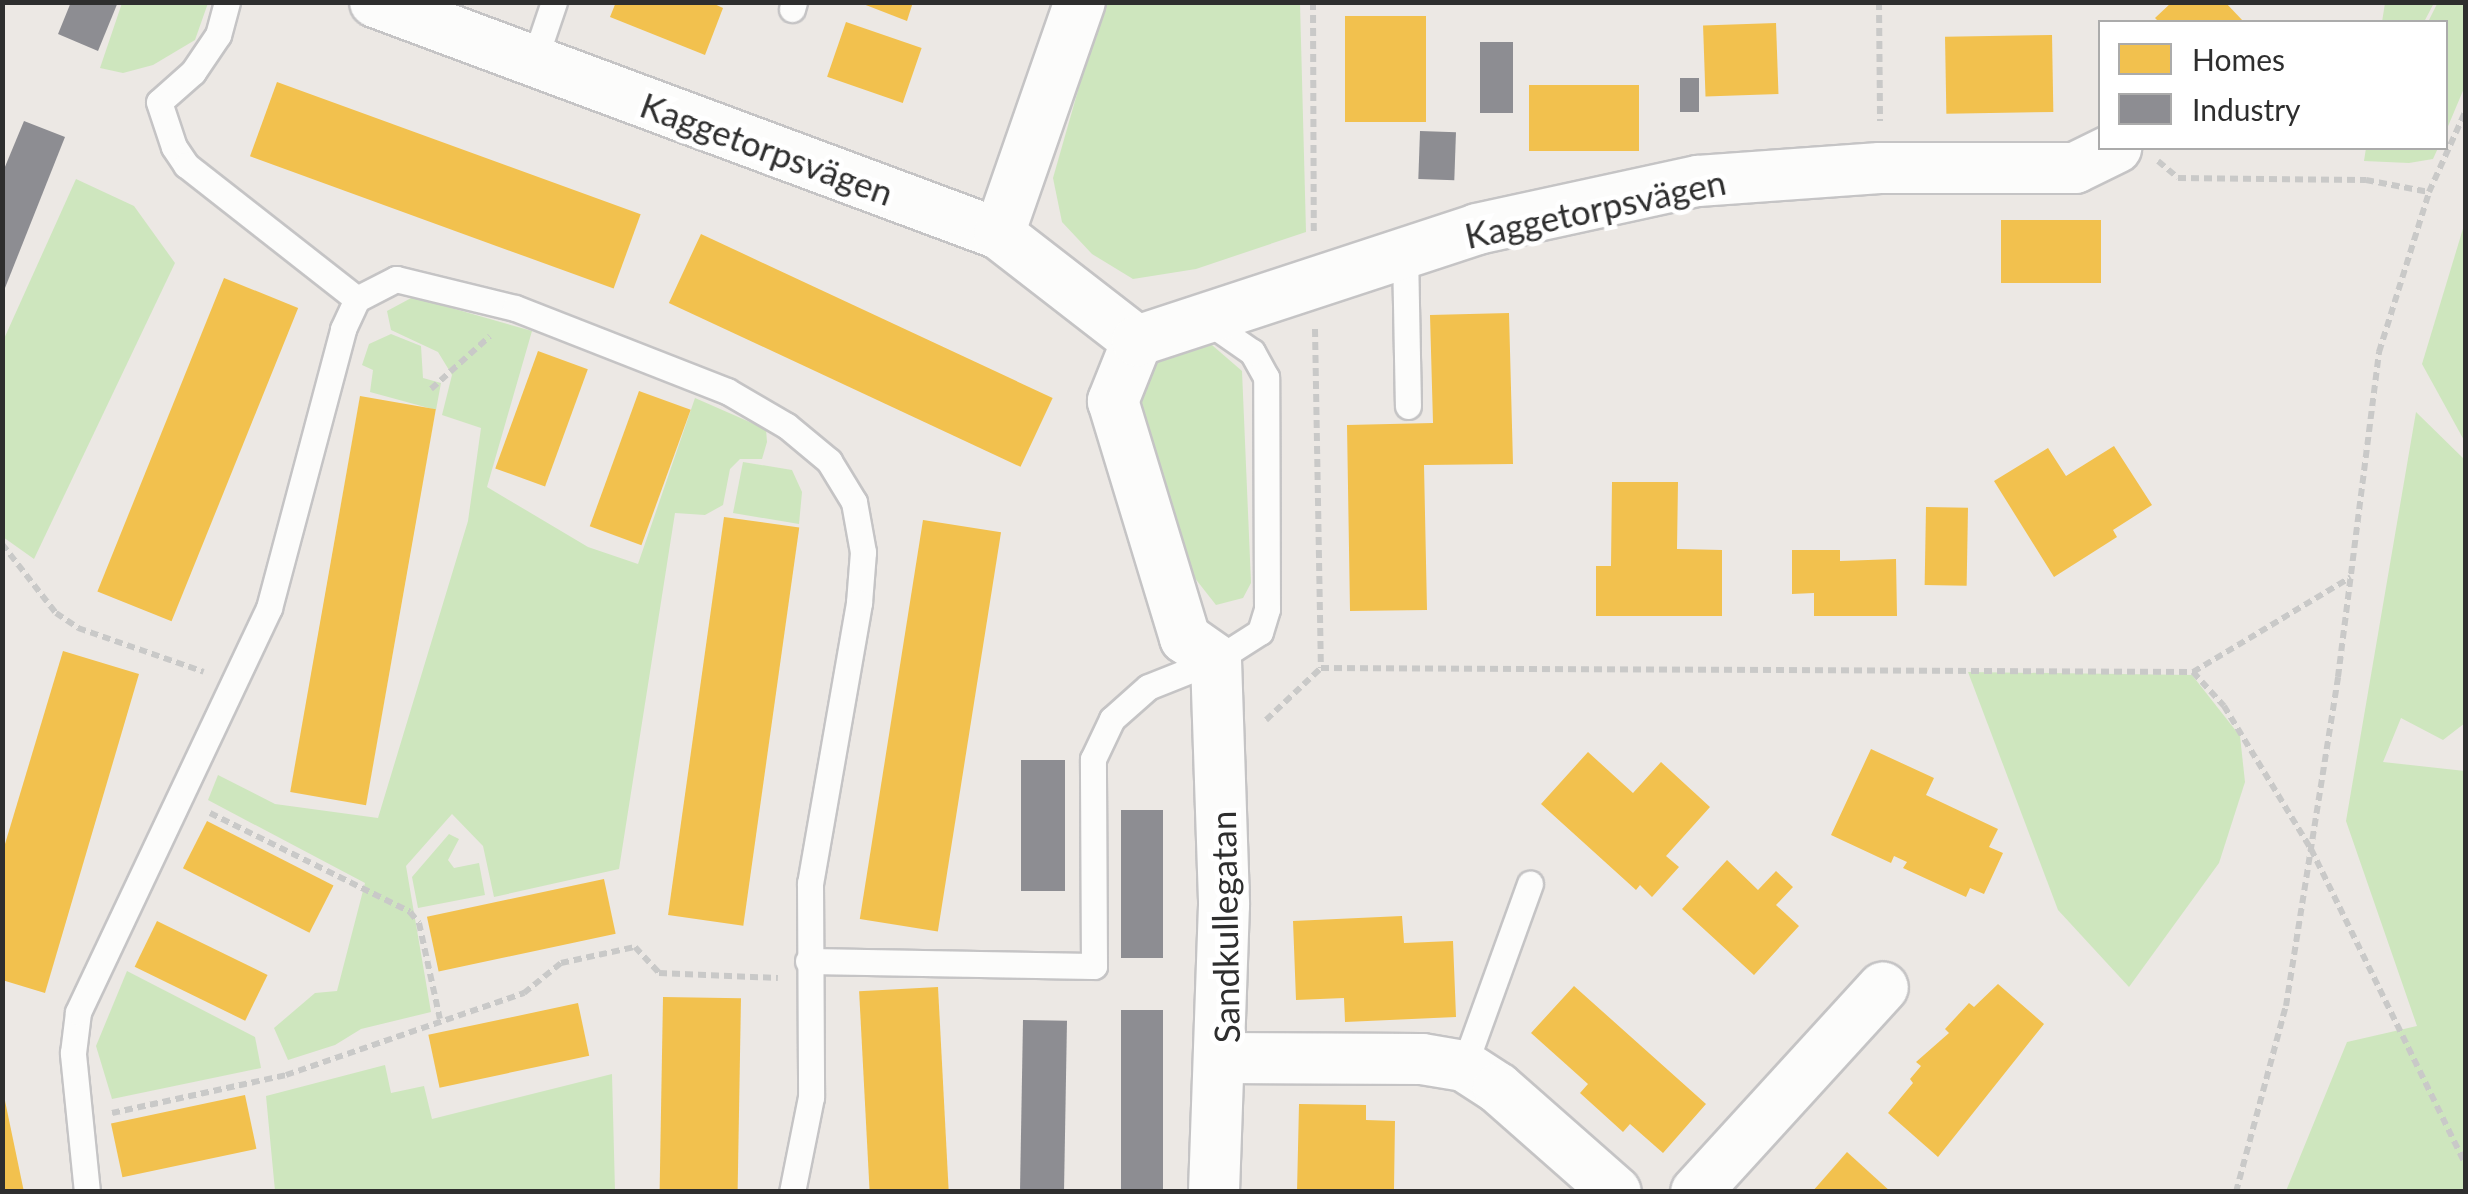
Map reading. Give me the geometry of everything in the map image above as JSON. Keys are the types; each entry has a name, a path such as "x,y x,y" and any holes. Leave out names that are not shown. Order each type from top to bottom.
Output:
{"street":[{"name":"Kaggetorpsvägen","path":"376,2 999,234 1138,341 1477,229 1698,181 1880,168 2075,168 2135,153"},
{"path":"999,234 1080,2"},
{"path":"1138,341 1125,358 1113,401 1184,638 1216,660"},
{"name":"Sandkullegatan","path":"1216,660 1222,746 1220,1058 1422,1059 1464,1066 1498,1088 1616,1192"},
{"path":"1696,1192 1883,987"},
{"path":"1214,1192 1220,1058"}],"lane":[{"path":"227,2 218,35 193,72 159,102 174,148 186,165 357,299"},
{"path":"534,61 554,2"},
{"path":"1404,252 1408,406"},
{"path":"87,1192 76,1119 78,1012 238,684 269,608 343,330 357,299 396,279 515,308 726,392 787,426 829,461 854,502 863,552 859,603 810,882 811,1097 792,1192"},
{"path":"809,970 1094,966 1093,759 1112,720 1148,686 1216,660 1260,632 1267,609 1266,377 1252,352 1201,318"},
{"path":"1464,1066 1530,884"}],"path":[{"path":"1879,2 1880,168"},
{"path":"2448,150 2466,110"},
{"path":"2236,1192 2286,1006 2352,576 2378,352 2429,192 2448,150"},
{"path":"2135,153 2178,178 2366,180 2429,192"},
{"path":"431,388 515,308"},
{"path":"2,544 56,613 78,628 238,684"},
{"path":"1222,746 1249,733 1320,668 1966,666 2193,672 2352,576"},
{"path":"2193,672 2224,706 2311,848 2466,1166"},
{"path":"182,798 410,912 420,923 440,1019"},
{"path":"76,1119 286,1075 524,993 561,963 636,947 659,973 809,970"}],"green space":[{"path":"123,2 208,3 195,40 153,65 123,73 100,68"},
{"path":"2385,2 2434,3 2425,20 2382,20"},
{"path":"2438,2 2465,3 2465,86 2448,126 2448,20 2429,20"},
{"path":"1103,3 1300,3 1306,232 1196,269 1133,279 1092,254 1062,222 1053,178"},
{"path":"2366,150 2437,150 2433,159 2409,163 2364,161"},
{"path":"76,179 134,206 175,263 34,559 3,537 3,341"},
{"path":"2465,222 2465,442 2422,364"},
{"path":"413,297 532,331 487,487 588,547 638,564 695,398 766,429 767,442 762,459 740,459 730,469 723,505 705,515 675,513 619,869 494,897 483,846 452,814 406,866 431,1012 361,1029 335,1045 288,1060 274,1028 315,993 337,991 365,883 208,800 218,775 275,804 378,818 468,521 481,428 442,415 452,375 438,352 391,330 387,311"},
{"path":"391,334 421,346 423,378 441,383 436,410 370,392 373,370 362,365 369,344"},
{"path":"1205,339 1242,371 1251,583 1243,598 1216,605 1194,577 1139,397 1162,348"},
{"path":"2416,412 2465,460 2465,723 2443,740 2401,718 2383,762 2465,771 2465,1191 2286,1191 2347,1042 2417,1026 2346,821"},
{"path":"743,462 792,470 802,492 799,524 733,513"},
{"path":"1968,672 2192,675 2240,736 2245,782 2219,863 2129,987 2058,910"},
{"path":"449,834 459,839 448,860 454,868 479,863 485,895 418,908 412,877"},
{"path":"127,971 255,1037 261,1068 112,1099 96,1046"},
{"path":"385,1065 391,1093 424,1086 432,1119 612,1074 615,1191 275,1191 266,1096"}],"building: Homes":[{"path":"616,2 710,2 723,8 705,55 610,17"},
{"path":"858,2 913,2 907,21"},
{"path":"2172,2 2225,2 2242,20 2157,20"},
{"path":"1345,16 1426,16 1426,122 1345,122"},
{"path":"846,22 922,48 903,103 827,77"},
{"path":"1776,23 1778,94 1706,97 1703,26"},
{"path":"2052,35 2053,112 1946,114 1945,37"},
{"path":"277,82 641,214 614,289 250,156"},
{"path":"1529,85 1639,85 1639,151 1529,151"},
{"path":"2001,220 2101,220 2101,283 2001,283"},
{"path":"701,234 1053,398 1021,467 669,303"},
{"path":"224,278 298,308 172,621 97,591"},
{"path":"1509,313 1513,464 1424,465 1427,610 1350,611 1347,425 1433,423 1430,315"},
{"path":"538,351 588,369 545,487 495,468"},
{"path":"639,391 691,410 641,545 590,526"},
{"path":"360,396 436,409 366,805 290,792"},
{"path":"2114,446 2152,505 2113,530 2117,537 2054,577 1994,481 2048,448 2066,476"},
{"path":"1612,482 1678,482 1677,549 1722,550 1722,616 1596,616 1596,566 1611,566"},
{"path":"1926,507 1968,508 1967,586 1925,585"},
{"path":"724,517 799,528 743,926 668,915"},
{"path":"923,520 1001,532 938,931 860,919"},
{"path":"1792,550 1840,550 1840,561 1896,559 1897,616 1814,616 1814,593 1792,594"},
{"path":"63,651 139,674 45,993 2,980 2,854"},
{"path":"1871,749 1934,778 1926,795 1998,829 1989,847 2003,853 1984,894 1970,888 1966,897 1903,868 1907,862 1894,856 1891,863 1831,835"},
{"path":"1588,752 1633,793 1661,762 1710,807 1666,856 1679,867 1652,897 1640,885 1636,890 1541,804"},
{"path":"207,821 334,885 309,933 183,868"},
{"path":"1727,860 1758,890 1776,871 1793,887 1776,905 1799,926 1754,975 1682,909"},
{"path":"604,879 616,934 439,971 427,917"},
{"path":"1402,916 1404,943 1453,941 1456,1017 1345,1022 1344,998 1296,1000 1293,921"},
{"path":"157,921 268,975 245,1021 135,967"},
{"path":"1998,984 2044,1024 1938,1157 1888,1113 1913,1083 1910,1079 1921,1066 1916,1062 1949,1033 1945,1029 1969,1003 1974,1007"},
{"path":"1574,986 1706,1104 1663,1153 1630,1124 1623,1132 1580,1093 1588,1084 1531,1033"},
{"path":"938,987 949,1192 870,1192 859,991"},
{"path":"663,997 741,998 738,1192 660,1192"},
{"path":"578,1003 589,1056 440,1088 428,1035"},
{"path":"245,1095 256,1149 122,1177 111,1123"},
{"path":"4,1096 24,1192 2,1192"},
{"path":"1299,1104 1366,1105 1366,1120 1395,1121 1394,1189 1297,1192"},
{"path":"1847,1152 1891,1192 1812,1192"}],"building: Industry":[{"path":"71,2 118,2 98,51 58,34"},
{"path":"1480,42 1513,42 1513,113 1480,113"},
{"path":"1680,78 1699,78 1699,112 1680,112"},
{"path":"24,121 65,137 3,293 2,174"},
{"path":"1420,131 1456,132 1454,180 1418,179"},
{"path":"1021,760 1065,760 1065,891 1021,891"},
{"path":"1121,810 1163,810 1163,958 1121,958"},
{"path":"1121,1010 1163,1010 1163,1192 1121,1192"},
{"path":"1023,1020 1067,1021 1064,1192 1020,1192"}]}
